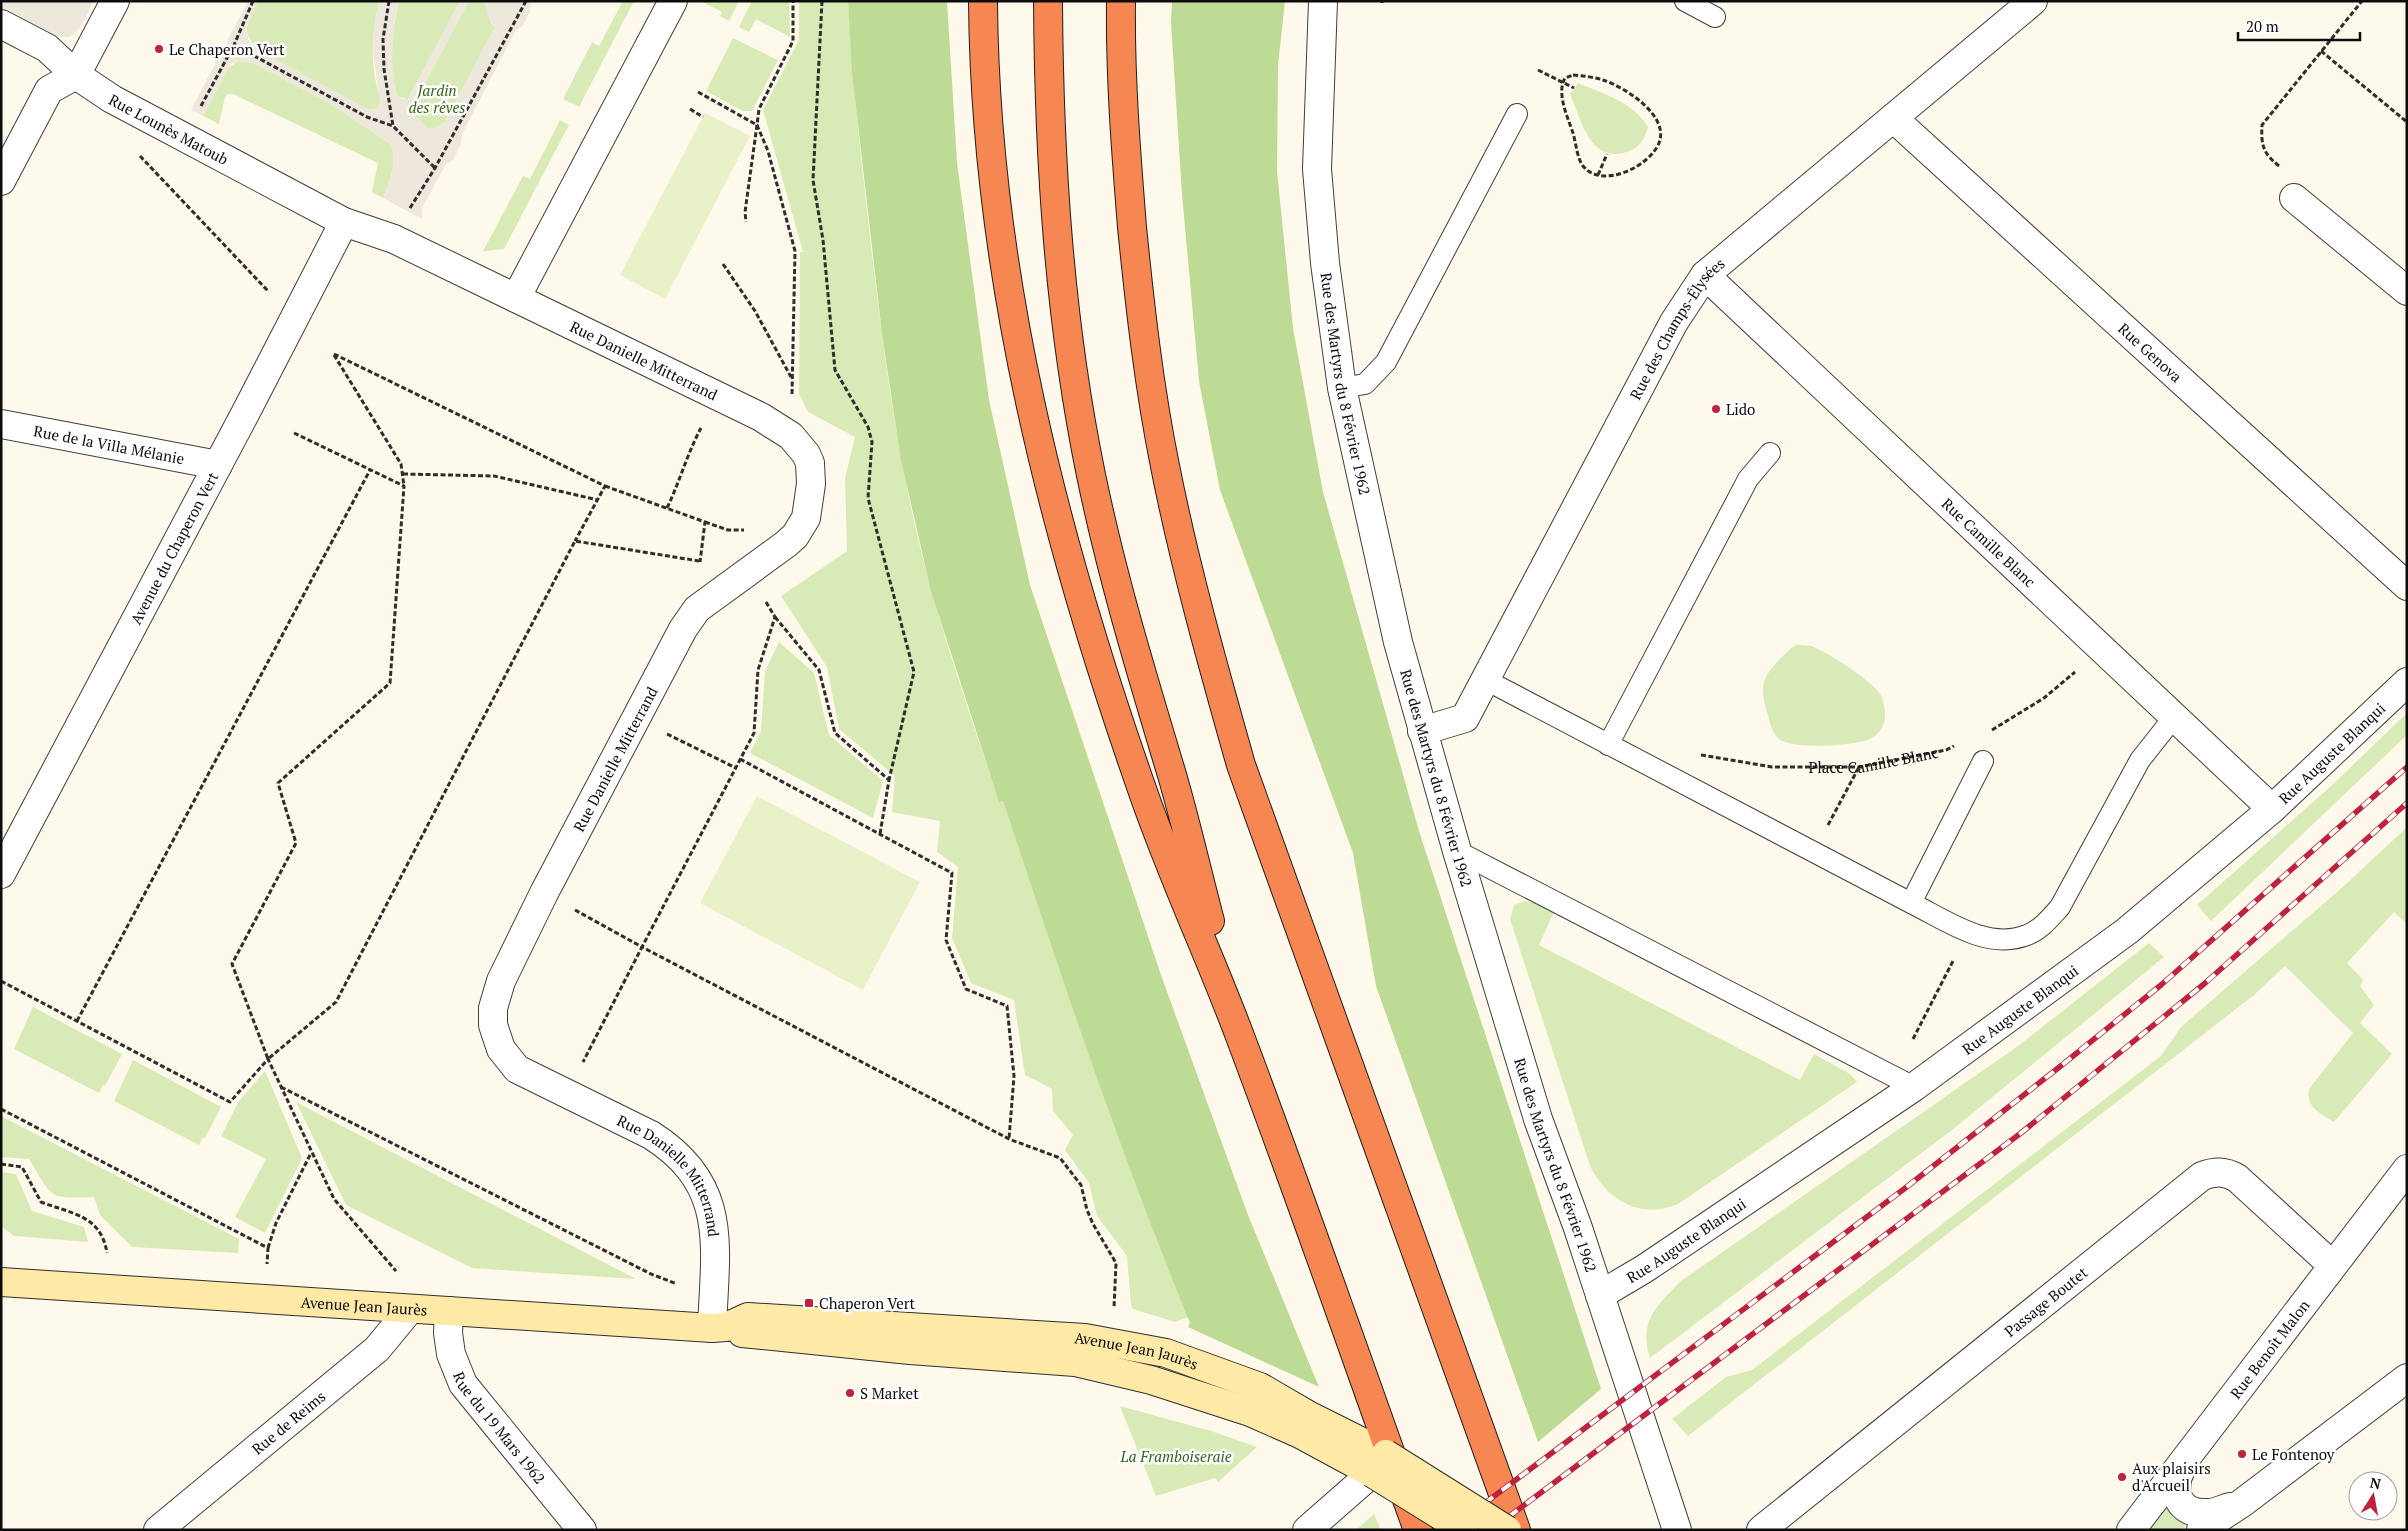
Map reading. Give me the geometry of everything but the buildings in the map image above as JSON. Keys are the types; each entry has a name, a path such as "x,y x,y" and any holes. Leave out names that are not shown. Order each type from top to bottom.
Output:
{"highway":[{"path":"983,1 983,37 994,168 1004,254 1025,376 1052,496 1100,662 1145,796 1241,1038 1418,1530"},
{"path":"1048,1 1052,159 1059,259 1070,351 1091,474 1127,627 1172,778 1241,1038"},
{"path":"1122,1 1120,46 1127,160 1141,321 1164,465 1204,633 1241,765 1516,1530"}],"main road":[{"name":"Avenue Jean Jaurès","path":"1,1282 719,1328 748,1335 1075,1362 1151,1380 1250,1412 1300,1434 1372,1474 1464,1530"},
{"name":"Avenue Jean Jaurès","path":"719,1328 748,1317 1085,1338 1166,1353 1260,1387 1310,1416 1386,1454 1507,1530"}],"street":[{"path":"1,181 49,90 76,76 115,1"},
{"path":"516,298 673,1"},
{"name":"Rue des Martyrs du 8 Février 1962","path":"1323,1 1317,170 1325,263 1342,388 1398,642 1457,850 1538,1119 1600,1295 1677,1530"},
{"name":"Rue des Champs-Élysées","path":"1422,730 1464,718 1486,680 1674,322 1705,275 2033,1"},
{"name":"Rue Lounès Matoub","path":"1,24 47,48 76,76 112,98 344,222"},
{"name":"Rue Genova","path":"1893,118 2407,586"},
{"path":"2294,198 2407,291"},
{"name":"Rue Danielle Mitterrand","path":"344,222 394,240 761,417 792,436 800,445 810,464 811,496 802,527 786,544 697,609 683,628 544,893 496,992 492,1008 493,1025 501,1049 507,1059 517,1069 670,1147 696,1175 704,1190 712,1223 719,1328"},
{"name":"Avenue du Chaperon Vert","path":"1,874 218,465 344,222"},
{"name":"Rue Camille Blanc","path":"1705,275 2272,810"},
{"name":"Rue de la Villa Mélanie","path":"1,424 218,465"},
{"name":"Rue Auguste Blanqui","path":"1600,1295 1644,1269 1914,1088 2127,932 2272,810 2407,682"},
{"name":"Rue Benoît Malon","path":"2131,1530 2407,1169"},
{"name":"Passage Boutet","path":"1761,1530 2202,1176 2212,1172 2221,1172 2237,1178 2332,1265"},
{"name":"Rue de Reims","path":"158,1530 377,1349 410,1309"},
{"name":"Rue du 19 Mars 1962","path":"449,1311 448,1333 451,1354 463,1384 582,1530"},
{"path":"2201,1530 2242,1503 2407,1378"},
{"path":"2189,1456 2178,1474 2175,1490 2180,1502 2188,1510 2210,1513 2242,1503"},
{"path":"1307,1530 1372,1474"}],"lane":[{"path":"1685,1 1715,17"},
{"path":"1342,388 1365,384 1386,362 1517,114"},
{"path":"1608,745 1748,479 1770,453"},
{"path":"1486,680 1911,903 1968,931 1990,939 2010,939 2028,934 2045,924 2060,907 2140,760 2174,717"},
{"path":"1911,903 1983,761"},
{"path":"1457,850 1914,1088"}],"path":[{"path":"197,112 234,45 253,1"},
{"path":"389,1 383,39 384,69 393,126"},
{"path":"408,212 435,168 526,1"},
{"path":"746,222 745,212 759,109 793,41 792,1"},
{"path":"822,1 813,180 823,240 835,370 868,428 872,442 868,498 914,672 889,780 880,834"},
{"path":"2284,169 2267,156 2261,135 2262,125 2362,1"},
{"path":"234,45 367,118 393,126 435,168"},
{"path":"2321,51 2407,122"},
{"path":"1538,70 1574,88"},
{"path":"1574,75 1589,76 1623,89 1641,102 1656,118 1662,129 1659,143 1653,152 1635,166 1613,176 1592,174 1582,165 1564,103 1562,82 1565,78 1574,75"},
{"path":"698,92 757,125 768,151 795,252 792,396"},
{"path":"690,109 703,117"},
{"path":"138,154 274,298"},
{"path":"1598,175 1607,154"},
{"path":"723,264 755,311 792,379"},
{"path":"398,1274 334,1199 268,1059 232,964 296,843 278,783 390,683 404,486 403,474 401,464 334,354 605,486 728,530 746,530"},
{"path":"667,508 682,475 685,459 703,423"},
{"path":"294,433 404,486"},
{"path":"77,1022 370,470"},
{"path":"403,474 494,476 598,500"},
{"path":"1,982 230,1102 268,1059 336,1002 605,486"},
{"path":"700,550 705,522"},
{"path":"575,541 699,561"},
{"path":"762,595 775,617 819,670 835,733 889,780"},
{"path":"580,1067 754,733 758,670 775,617"},
{"path":"1986,732 2002,725 2044,698 2102,649"},
{"path":"666,733 736,768"},
{"name":"Place Camille Blanc","path":"1693,752 1709,757 1772,767 1858,767 1946,750 1962,743"},
{"path":"740,759 952,872 946,940 966,989 1008,1006 1014,1076 1009,1139"},
{"path":"1814,852 1858,767"},
{"path":"590,918 1009,1139 1060,1158 1081,1185 1087,1210 1093,1224 1116,1263 1114,1316"},
{"path":"1913,1039 1968,931"},
{"path":"280,1086 644,1270 677,1284"},
{"path":"1,1109 268,1248"},
{"path":"267,1264 268,1248 276,1223 312,1153"},
{"path":"1,1164 22,1167 41,1202 92,1221 105,1240 107,1254"}],"green space":[{"path":"258,1 379,1 373,49 374,73 380,96 380,103 376,108 370,110 361,107 260,51 247,33 250,16"},
{"path":"399,1 460,1 408,99 398,97 393,73 394,25"},
{"name":"Jardin des rêves","path":"469,1 479,1 486,4 491,23 495,27 445,122 434,129 427,128 410,111"},
{"path":"623,1 634,1 579,107 563,99 592,42 599,46"},
{"path":"701,1 739,1 729,21 720,16 722,12"},
{"path":"752,1 789,1 790,37 756,19 749,32 739,27"},
{"path":"799,1 848,1 859,132 877,297 897,431 916,530 944,633 999,801 1003,801 1091,1060 1138,1189 1188,1317 1175,1322 1133,1309 1131,1305 1127,1256 1097,1216 1089,1183 1065,1150 1073,1135 1053,1111 1052,1089 1025,1075 1014,1000 971,983 952,938 958,867 937,852 940,821 892,812 895,776 839,729 827,667 781,596 847,551 845,478 855,437 808,412 799,394 800,252 803,252 763,110 799,40"},
{"path":"848,1 947,1 957,163 989,400 1030,585 1161,975 1248,1215 1319,1387 1188,1327 1190,1323 1139,1194 1092,1064 1003,801 999,802 931,591 901,460 882,334 852,72"},
{"path":"1172,1 1285,1 1278,65 1277,171 1293,328 1323,492 1419,831 1601,1389 1538,1442 1376,986 1353,853 1220,490 1199,381 1182,194 1171,23"},
{"path":"733,38 778,60 752,111 743,111 706,91"},
{"path":"238,61 253,63 331,104 391,144 394,158 393,165 383,198 372,192 378,163 233,94 228,94 225,97 219,124 203,116 227,69"},
{"path":"1578,83 1607,95 1635,111 1648,127 1645,137 1640,144 1628,152 1611,154 1602,151 1594,144 1583,126 1570,94"},
{"path":"705,113 750,136 665,299 620,275"},
{"path":"560,120 569,125 504,249 483,251 523,176 530,179"},
{"path":"779,642 814,673 829,735 883,781 873,818 750,753 761,731 765,671"},
{"path":"1796,645 1811,646 1828,654 1861,676 1878,691 1883,699 1885,719 1882,728 1877,734 1865,741 1825,746 1797,745 1777,737 1765,706 1763,685 1768,673"},
{"path":"2407,713 2407,735 2211,921 2197,905 2331,786"},
{"path":"757,796 920,882 863,990 700,903"},
{"path":"2407,827 2407,924 2394,912 2347,963 2363,980 2360,986 2374,1005 2360,1023 2392,1054 2334,1122 2315,1109 2310,1101 2309,1089 2353,1033 2285,966 2254,995 1688,1436 1672,1419 1726,1377 1752,1370 2161,1056 2181,1027 2345,885"},
{"path":"1525,901 1537,903 1554,912 1539,945 1800,1080 1814,1054 1850,1074 1857,1082 1678,1204 1651,1210 1626,1204 1606,1189 1590,1166 1510,919 1514,905"},
{"path":"2149,943 2164,957 1952,1130 1650,1358 1646,1334 1648,1324 1657,1307 1681,1281 2018,1046"},
{"path":"33,1007 122,1054 105,1086 103,1085 99,1093 14,1049"},
{"path":"133,1060 221,1107 205,1138 203,1137 199,1145 114,1101"},
{"path":"265,1071 302,1158 265,1233 235,1217 266,1159 221,1136 239,1101"},
{"path":"296,1102 636,1279 472,1268 346,1205"},
{"path":"1,1116 239,1239 238,1253 132,1247 100,1215 94,1197 59,1196 48,1189 29,1159 1,1157"},
{"path":"1,1172 16,1174 32,1211 84,1227 88,1242 14,1236 1,1226"},
{"name":"La Framboiseraie","path":"1120,1406 1211,1431 1257,1447 1218,1482 1215,1478 1156,1496"},
{"path":"2165,1500 2188,1524 2180,1530 2142,1530"},
{"path":"1374,1514 1381,1530 1356,1530"}],"shaded area":[{"path":"1,1 94,1 80,28 70,37 62,37 49,34 1,9"},
{"path":"248,1 258,1 246,29 249,41 260,51 370,110 376,108 380,103 373,51 374,27 379,1 399,1 394,23 392,60 395,89 398,97 408,99 460,1 469,1 410,111 427,128 434,129 445,122 495,27 488,17 486,4 479,1 531,1 530,12 522,27 516,30 462,134 461,144 453,160 446,164 422,208 422,219 383,198 391,177 394,160 391,144 331,104 253,63 238,61 231,64 203,116 191,110"}],"railway":[{"path":"1449,1530 1904,1189 2062,1065 2161,985 2407,767"},
{"path":"1491,1530 2021,1133 2204,984 2407,803"}],"place":[{"name":"Le Chaperon Vert","path":"159,49"},
{"name":"Lido","path":"1716,409"},
{"name":"Chaperon Vert","path":"809,1303"},
{"name":"S Market","path":"850,1393"},
{"name":"Le Fontenoy","path":"2242,1454"},
{"name":"Aux plaisirs d'Arcueil","path":"2122,1477"}]}
